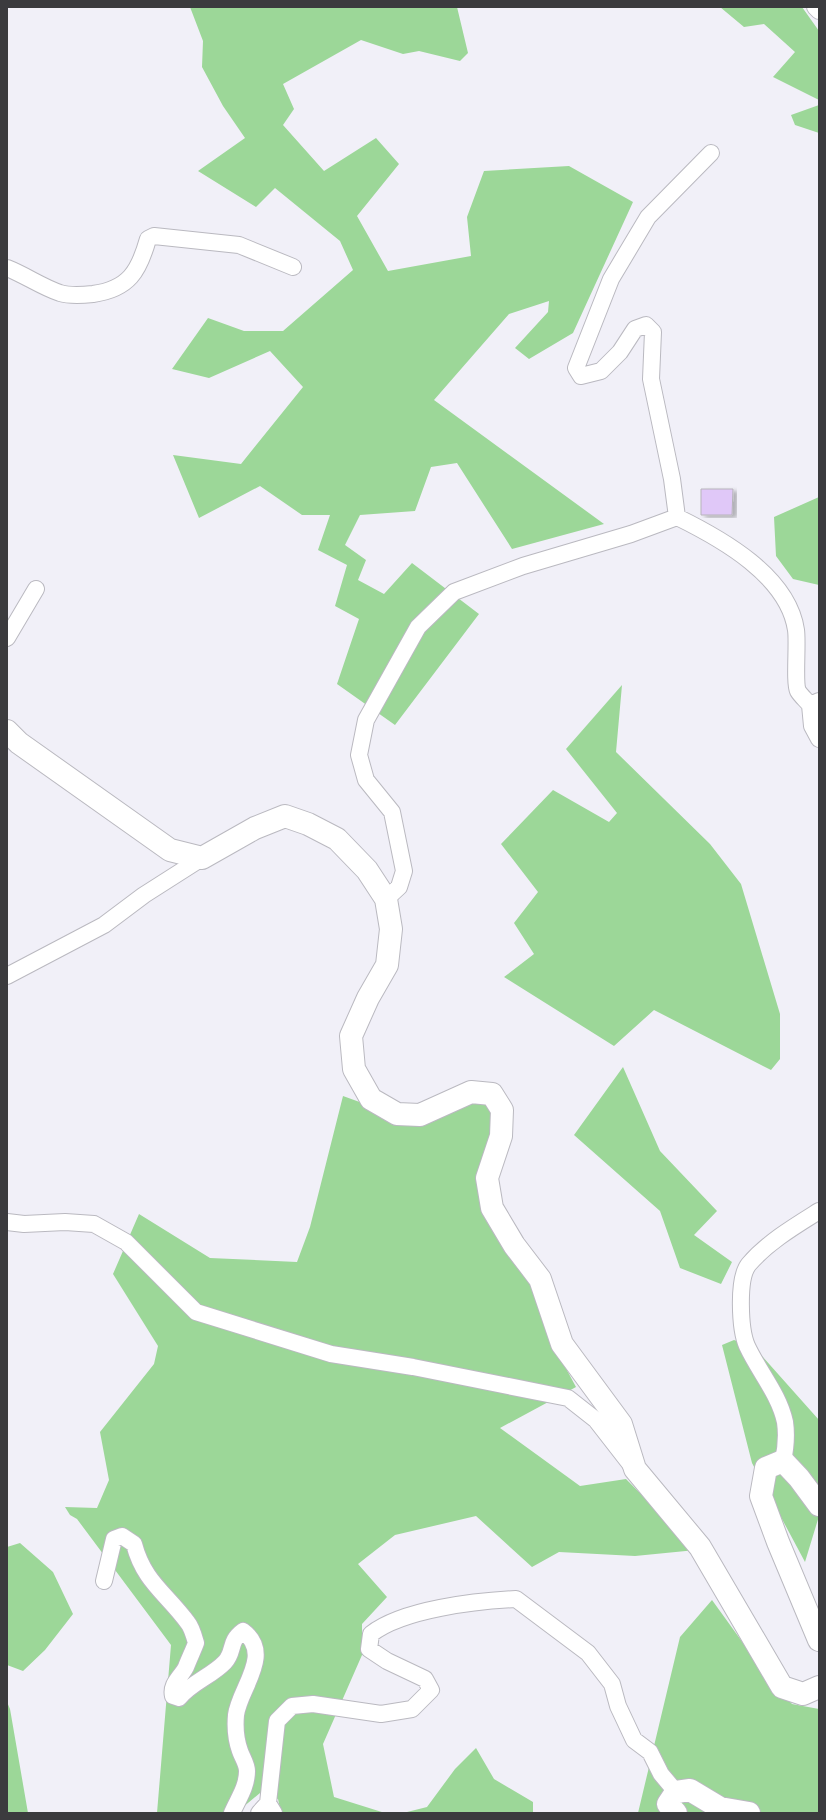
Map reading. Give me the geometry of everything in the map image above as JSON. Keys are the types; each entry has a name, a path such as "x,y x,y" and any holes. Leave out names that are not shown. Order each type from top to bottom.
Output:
{"street":[{"path":"815,7 819,11"},
{"path":"677,517 672,479 651,379 653,332 646,325 635,328 620,352 601,371 581,376 576,368 611,279 648,217 711,153"},
{"path":"7,268 60,293 84,295 104,292 118,288 133,276 142,260 148,238 154,236 239,245 292,267"},
{"path":"386,899 399,887 404,871 392,812 366,780 359,755 366,720 418,627 454,592 523,566 631,534 677,517 704,530 748,559 785,598 796,630 798,690 815,703 812,726 819,739"},
{"path":"7,638 36,589"},
{"path":"7,731 19,742 170,850 202,858"},
{"path":"7,976 104,925 144,895 202,858 255,828 285,816 308,824 337,839 367,870 386,899 391,929 387,965 368,998 351,1036 354,1069 371,1099 397,1114 420,1115 471,1092 492,1094 502,1110 501,1136 487,1178 492,1208 514,1245 540,1279 562,1344 622,1424 635,1469"},
{"path":"783,1461 787,1441 784,1421 775,1394 746,1344 740,1294 742,1277 748,1264 784,1232 819,1211"},
{"path":"7,1222 24,1224 65,1222 94,1224 126,1242 196,1312 331,1354 413,1367 568,1398 596,1420 700,1547 782,1687 803,1694 819,1687"},
{"path":"783,1461 799,1478 819,1505"},
{"path":"783,1461 766,1468 761,1496 778,1542 819,1640"},
{"path":"104,1581 114,1539 122,1536 134,1544 139,1561 148,1577 189,1624 196,1643 185,1669 174,1684 172,1691 173,1696 179,1698 187,1688 226,1662 235,1637 243,1631 248,1635 254,1648 255,1667 239,1703 236,1714 236,1729 240,1749 248,1769 245,1788 232,1813"},
{"path":"267,1810 277,1721 292,1706 313,1704 381,1714 412,1709 431,1690 424,1679 387,1661 369,1649 371,1634 379,1628 429,1610 497,1600 516,1599 588,1653 612,1684 618,1706 634,1740 650,1752 676,1803 690,1790 720,1808 749,1813"}],"green space":[{"path":"190,7 457,7 468,53 460,61 419,51 403,54 361,40 283,84 294,109 283,125 324,171 376,138 399,164 357,216 388,271 471,256 467,217 484,171 569,166 633,202 573,333 529,359 515,348 548,312 549,301 509,314 434,400 604,524 512,549 457,463 431,467 415,511 360,515 345,545 366,560 358,580 384,594 412,563 479,614 395,725 337,684 359,619 335,606 347,565 318,550 330,515 302,515 260,486 199,518 173,455 241,464 303,387 270,351 209,378 172,369 208,318 244,331 283,331 353,270 340,241 275,188 256,207 198,171 245,138 223,106 202,67 203,41"},
{"path":"720,7 802,7 819,31 819,100 773,77 795,52 764,24 744,27"},
{"path":"819,105 819,133 795,125 791,115"},
{"path":"819,497 819,585 793,579 776,556 774,517"},
{"path":"622,685 616,752 710,844 741,884 780,1014 780,1059 771,1070 654,1010 614,1046 504,977 534,954 514,923 538,892 501,844 553,790 609,822 617,813 566,749"},
{"path":"623,1067 660,1151 717,1211 694,1235 732,1262 721,1284 680,1268 660,1211 574,1135"},
{"path":"343,1096 412,1121 470,1099 490,1103 495,1127 481,1193 532,1278 548,1335 576,1387 500,1428 580,1486 626,1479 696,1550 635,1556 559,1552 532,1567 476,1516 395,1535 358,1564 387,1597 362,1624 362,1655 323,1744 334,1797 385,1813 281,1813 278,1799 260,1793 236,1813 157,1813 171,1645 77,1519 70,1515 65,1507 97,1508 109,1480 100,1432 154,1364 158,1346 113,1274 139,1214 210,1258 297,1262 310,1227"},
{"path":"734,1340 754,1347 819,1420 819,1516 805,1562 752,1463 722,1345"},
{"path":"20,1543 53,1572 73,1614 45,1650 23,1671 7,1665 7,1547"},
{"path":"712,1600 764,1672 792,1704 819,1709 819,1813 638,1813 680,1637"},
{"path":"7,1702 10,1709 28,1813 7,1813"},
{"path":"476,1748 494,1779 533,1802 533,1813 403,1813 427,1807 455,1769"}],"building":[{"path":"701,489 733,489 732,515 701,515"}]}
